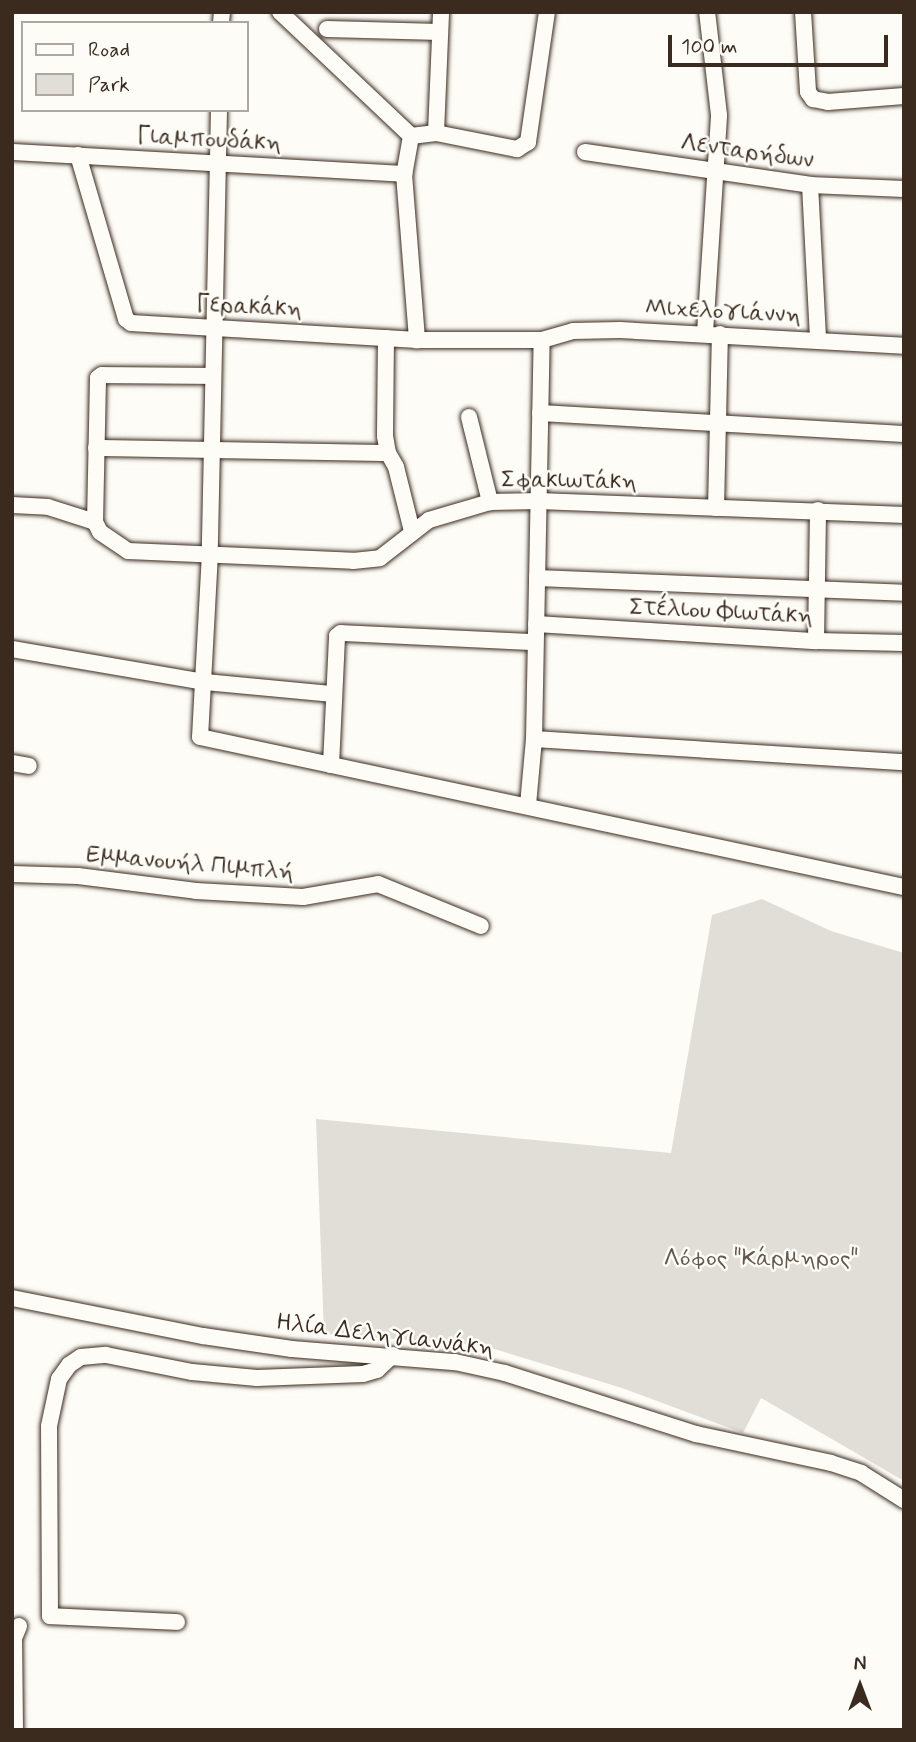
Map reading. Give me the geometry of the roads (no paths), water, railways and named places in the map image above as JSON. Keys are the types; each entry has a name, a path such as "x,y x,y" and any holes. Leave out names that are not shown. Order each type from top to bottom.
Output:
{"street":[{"path":"280,12 411,136"},
{"path":"325,53 326,12"},
{"path":"436,133 441,12"},
{"path":"411,136 436,133 517,149 529,139 547,12"},
{"path":"707,12 718,91 712,333 716,508"},
{"path":"803,12 808,92 813,99 828,102 904,96"},
{"path":"327,29 440,32"},
{"path":"219,112 210,554 200,737 904,887"},
{"path":"411,136 404,174 417,340"},
{"name":"Γιαμπουδάκη","path":"12,152 404,174"},
{"name":"Λενταρήδων","path":"585,152 810,185 904,189"},
{"name":"Γερακάκη","path":"78,155 125,319 131,323 417,340 541,340"},
{"path":"810,185 818,340"},
{"name":"Μιχελογιάννη","path":"541,340 573,331 712,333 904,346"},
{"path":"386,338 384,409 388,453 396,467 412,531"},
{"path":"527,805 534,738 533,642 536,624 540,500 541,340"},
{"path":"95,523 98,378 102,374 213,376"},
{"path":"540,413 716,421 904,434"},
{"path":"469,417 490,502"},
{"path":"96,447 388,453"},
{"name":"Σφακιωτάκη","path":"12,505 48,507 95,523 100,532 128,551 368,560 380,558 412,531 446,513 490,502 540,500 904,515"},
{"path":"816,641 818,510"},
{"path":"537,578 816,587 904,593"},
{"name":"Στέλιου Φιωτάκη","path":"536,624 816,641 904,643"},
{"path":"331,765 337,636 341,633 533,642"},
{"path":"12,649 205,682 333,694"},
{"path":"534,738 904,762"},
{"name":"Εµµανουήλ Πιµπλή","path":"12,874 78,876 196,891 303,897 378,884 481,926"},
{"name":"Ηλία Δεληγιαννάκη","path":"12,1298 203,1336 292,1349 455,1362 505,1373 696,1434 831,1462 861,1473 904,1500"},
{"path":"177,1622 50,1616 49,1426 59,1379 69,1365 81,1357 106,1355 192,1373 257,1378 363,1374 377,1370 393,1355"},
{"path":"15,1730 14,1638 19,1626"}],"park label":[{"name":"Λόφος \"Κάρμηρος\"","path":"761,1259"}]}
